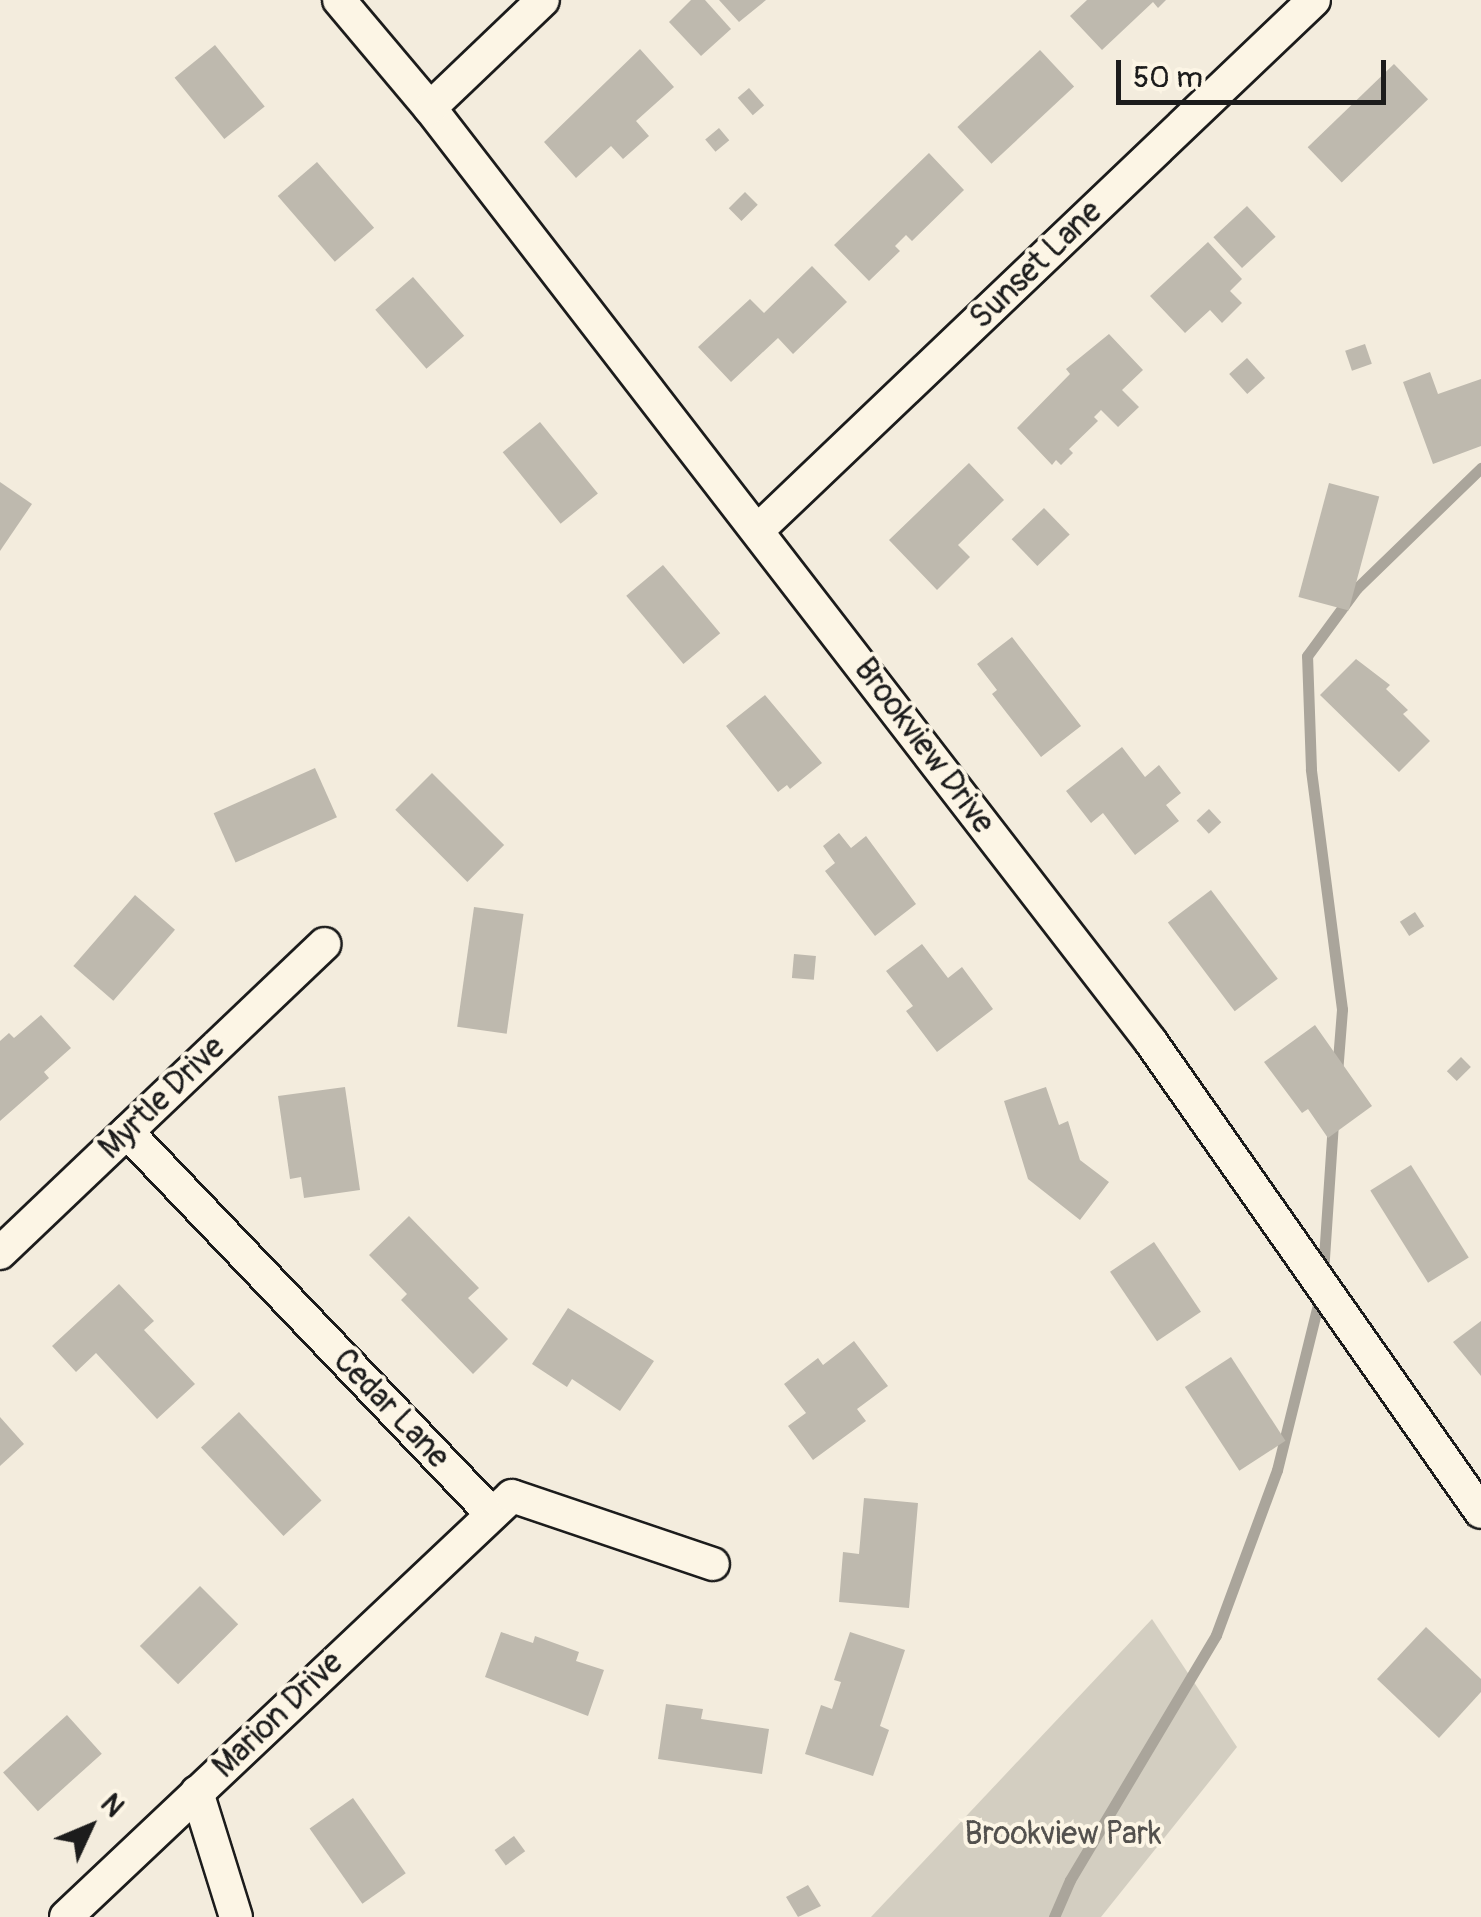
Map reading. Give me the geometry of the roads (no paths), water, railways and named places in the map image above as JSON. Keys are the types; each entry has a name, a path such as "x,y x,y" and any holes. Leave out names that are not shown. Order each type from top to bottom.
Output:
{"street":[{"name":"Brookview Drive","path":"339,0 430,108 1151,1042 1468,1499 1481,1512"},
{"path":"430,108 543,0"},
{"name":"Sunset Lane","path":"758,530 1314,0"},
{"name":"Myrtle Drive","path":"0,1253 324,944"},
{"name":"Cedar Lane","path":"127,1132 490,1512"},
{"path":"490,1512 512,1496 713,1564"},
{"name":"Marion Drive","path":"66,1917 490,1512"},
{"path":"197,1792 236,1917"}],"waterway":[{"path":"1337,1073 1342,1009 1311,769 1307,656 1357,588 1481,468"},
{"path":"1323,1273 1333,1121"},
{"path":"1054,1917 1070,1880 1216,1635 1277,1470 1320,1296"}],"park label":[{"name":"Brookview Park","path":"1063,1834"}]}
